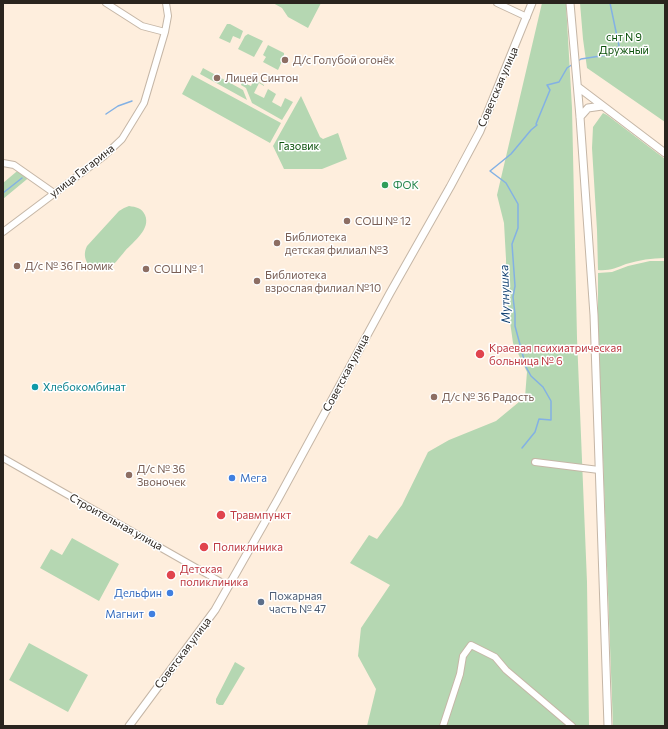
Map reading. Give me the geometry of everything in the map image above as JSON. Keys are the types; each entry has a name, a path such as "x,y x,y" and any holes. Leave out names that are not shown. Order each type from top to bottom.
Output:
{"main road":[{"name":"Советская улица","path":"129,726 209,619 278,499 390,292 480,131 532,3"},
{"path":"570,3 578,87 594,315 608,726"},
{"path":"578,87 665,153"},
{"path":"580,116 588,108 602,106"}],"street":[{"path":"106,3 142,26 165,32"},
{"name":"улица Гагарина","path":"3,232 104,156 122,139 144,103 165,32 168,16 166,3"},
{"path":"496,3 527,17"},
{"path":"3,163 14,165 54,193"},
{"name":"Строительная улица","path":"3,458 228,586"},
{"path":"535,462 599,470"},
{"path":"443,726 460,674 463,656 471,645 495,657 506,670 572,726"}],"green space":[{"path":"273,3 321,3 308,28 288,17 282,8"},
{"path":"542,3 566,4 572,108 577,338 587,582 589,726 367,726 376,689 358,656 361,628 390,585 350,563 369,535 377,539 402,505 428,452 449,440 496,421 525,397 527,372 513,343 506,293 504,223 497,195"},
{"name":"снт N 9 Дружный","path":"580,3 665,3 665,122 587,68"},
{"path":"227,24 230,24 243,31 240,39 233,36 230,43 219,38"},
{"path":"248,34 263,41 254,57 238,49 245,36"},
{"path":"268,45 284,53 284,57 278,70 263,62 266,57 263,55"},
{"path":"203,68 243,90 247,100 200,74"},
{"path":"192,75 281,123 270,143 182,94"},
{"path":"254,79 264,86 259,83 254,93 264,98 268,89 276,94 272,102 281,107 285,98 293,102 282,120 252,103 246,88 241,85 242,82 251,86"},
{"name":"Газовик","path":"301,96 320,137 323,139 338,133 347,159 322,169 284,169 273,146"},
{"path":"603,113 665,159 665,258 641,260 612,269 598,270 592,148 593,127"},
{"path":"22,167 32,175 3,199 3,183"},
{"path":"129,206 138,208 144,213 146,225 144,230 111,267 103,270 92,267 88,264 85,257 87,246 119,211"},
{"path":"650,261 665,261 665,726 613,726 598,323 598,273 612,272 628,266"},
{"path":"72,538 119,564 99,601 40,568 51,549 62,555"},
{"path":"29,643 88,675 68,712 9,680"},
{"path":"235,662 245,668 223,705 219,705 216,703 216,699"}],"waterway":[{"path":"578,61 581,59 613,54 619,46 610,3"},
{"name":"Мутнушка","path":"522,448 535,432 539,419 551,420 551,401 543,387 531,376 526,367 515,326 513,297 515,286 512,244 518,228 518,204 506,183 490,171 511,154 537,125 536,124 550,90 547,85 559,82 567,68 573,64"},
{"name":"Мутнушка","path":"106,114 118,106 132,101"},
{"name":"Мутнушка","path":"3,193 22,178"}],"place":[{"name":"Д/с Голубой огонёк","path":"285,60"},
{"name":"Лицей Синтон","path":"217,78"},
{"name":"ФОК","path":"385,185"},
{"name":"СОШ № 12","path":"347,221"},
{"name":"Библиотека детская филиал №3","path":"277,243"},
{"name":"Д/с № 36 Гномик","path":"17,266"},
{"name":"СОШ № 1","path":"146,269"},
{"name":"Библиотека взрослая филиал №10","path":"257,281"},
{"name":"Краевая психиатрическая больница № 6","path":"480,354"},
{"name":"Хлебокомбинат","path":"35,387"},
{"name":"Д/с № 36 Радость","path":"434,397"},
{"name":"Д/с № 36 Звоночек","path":"129,475"},
{"name":"Мега","path":"232,478"},
{"name":"Травмпункт","path":"221,515"},
{"name":"Поликлиника","path":"204,547"},
{"name":"Детская поликлиника","path":"171,575"},
{"name":"Дельфин","path":"170,593"},
{"name":"Пожарная часть № 47","path":"261,602"},
{"name":"Магнит","path":"152,614"}]}
